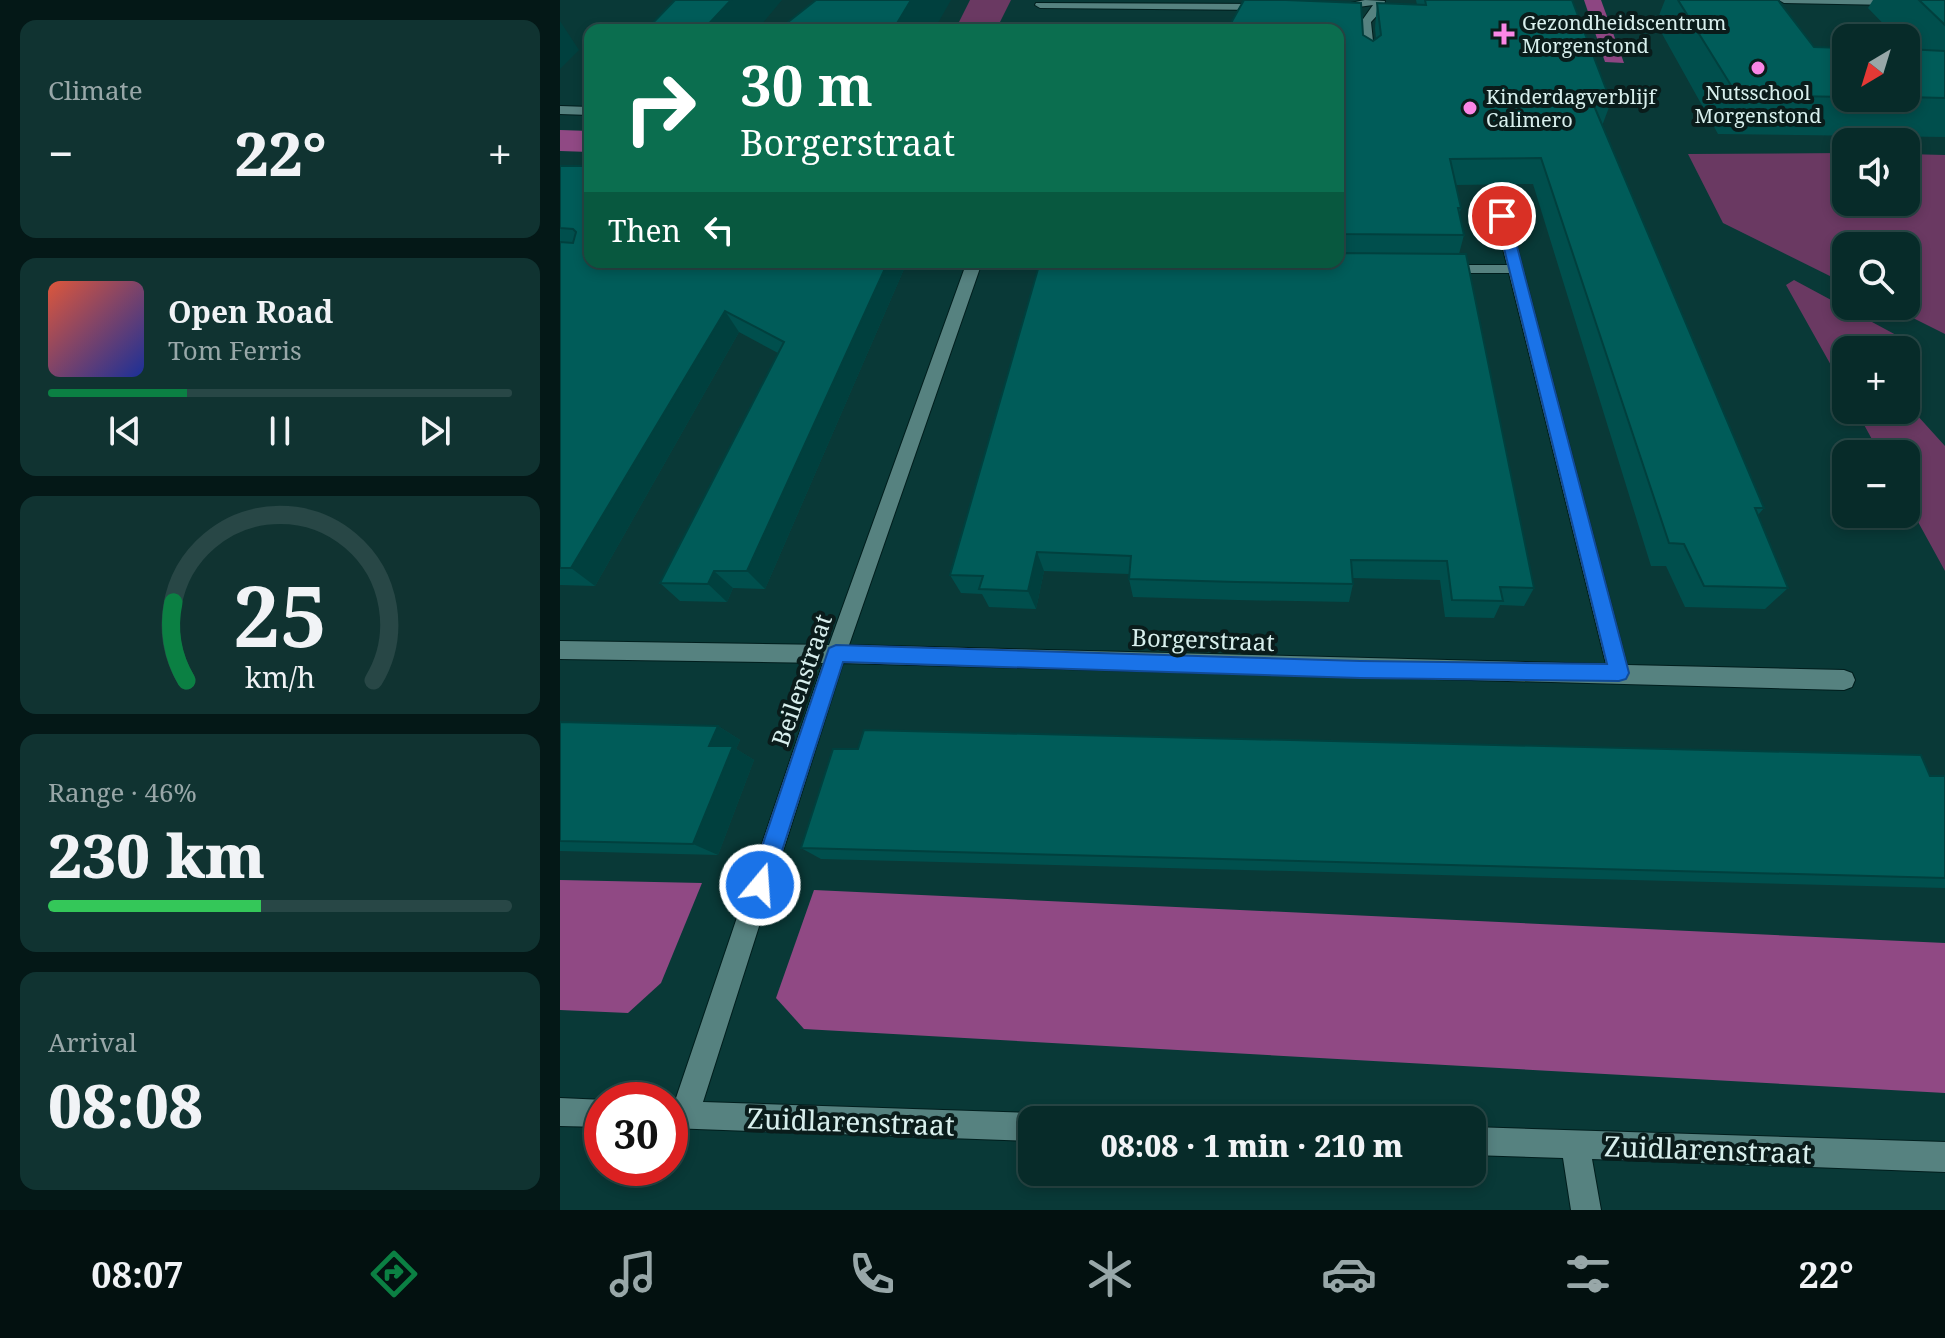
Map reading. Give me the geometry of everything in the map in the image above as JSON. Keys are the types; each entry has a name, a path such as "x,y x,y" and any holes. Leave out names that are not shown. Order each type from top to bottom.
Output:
{"street":[{"path":"1331,8 1380,0 1378,9 1366,22 1369,60"},
{"path":"1784,0 1945,3"},
{"path":"1040,5 1269,7"},
{"path":"560,110 584,111"},
{"path":"1495,189 1619,673"},
{"name":"Beilenstraat","path":"688,1084 972,268"},
{"path":"1425,269 1517,269"},
{"name":"Borgerstraat","path":"560,650 836,654 1844,680"},
{"path":"560,1112 584,1113"},
{"name":"Zuidlarenstraat","path":"688,1116 1018,1127"},
{"name":"Zuidlarenstraat","path":"1486,1142 1945,1157"},
{"path":"1575,1145 1586,1210"}],"shaded area":[{"path":"970,0 1011,0 999,24 958,24"},
{"path":"1584,0 1601,0 1624,63 1605,62"},
{"path":"560,130 584,131 584,152 560,151"},
{"path":"1832,153 1832,216 1920,216 1920,154 1945,155 1945,334 1917,320 1920,320 1920,232 1832,232 1832,277 1723,223 1688,154"},
{"path":"1794,280 1832,300 1832,320 1868,320 1898,336 1832,336 1832,367 1786,285"},
{"path":"1920,418 1945,446 1945,571 1920,525 1920,440 1872,440 1864,424 1920,424"},
{"path":"560,880 702,883 661,983 628,1013 560,1010"},
{"path":"814,890 1945,943 1945,1093 804,1029 776,998"}],"building":[{"path":"675,0 731,0 709,24 652,24"},
{"path":"816,0 911,0 897,24 786,24"},
{"path":"1244,0 1361,3 1363,35 1373,41 1381,35 1377,3 1426,5 1425,0 1572,0 1611,102 1592,101 1764,508 1755,508 1788,588 1704,586 1684,544 1669,543 1541,158 1450,159 1464,235 1344,234 1344,24 1230,24"},
{"path":"1678,0 1778,0 1814,47 1832,48 1832,97 1737,95"},
{"path":"1919,0 1945,0 1945,25"},
{"path":"1920,50 1945,51 1945,98 1920,97"},
{"path":"560,166 584,166 584,268 885,268 747,571 714,571 708,584 660,583 784,342 725,311 571,568 560,568 560,242 573,243 576,232 560,228"},
{"path":"1344,253 1466,254 1534,588 1500,587 1503,601 1452,600 1447,561 1351,560 1353,584 1237,582 1129,579 1131,556 1037,552 1028,591 979,589 983,576 950,575 1038,268 1344,268"},
{"path":"560,722 718,726 709,746 733,746 693,844 560,841"},
{"path":"864,730 1921,755 1930,776 1945,776 1945,878 801,848 833,749 858,749"}],"place":[{"name":"Gezondheidscentrum Morgenstond","path":"1504,34"},
{"name":"Nutsschool Morgenstond","path":"1758,68"},
{"name":"Kinderdagverblijf Calimero","path":"1470,108"}],"route":[{"path":"760,885 836,654 1619,673 1502,216"}]}
